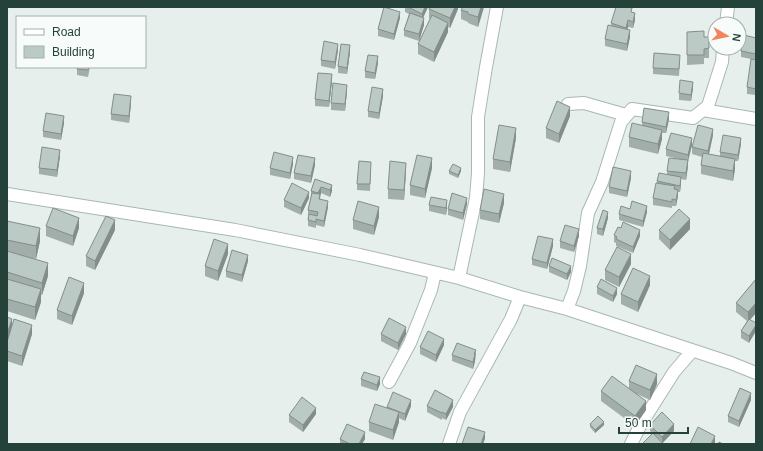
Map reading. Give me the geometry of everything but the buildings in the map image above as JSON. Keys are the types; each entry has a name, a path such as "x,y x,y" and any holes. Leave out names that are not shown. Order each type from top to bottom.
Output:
{"street":[{"path":"458,278 476,198 478,173 478,117 497,7"},
{"path":"567,309 574,291 580,266 588,213 602,182 621,122 632,109 693,118 708,106 722,62 722,56"},
{"path":"568,104 584,103 626,115"},
{"path":"703,110 756,119"},
{"path":"7,194 235,230 360,255 458,278 520,297 567,309 731,363 756,373"},
{"path":"389,382 410,344 431,290 435,273"},
{"path":"449,444 460,412 511,319 520,297"},
{"path":"631,444 641,424 674,372 692,351"}]}
